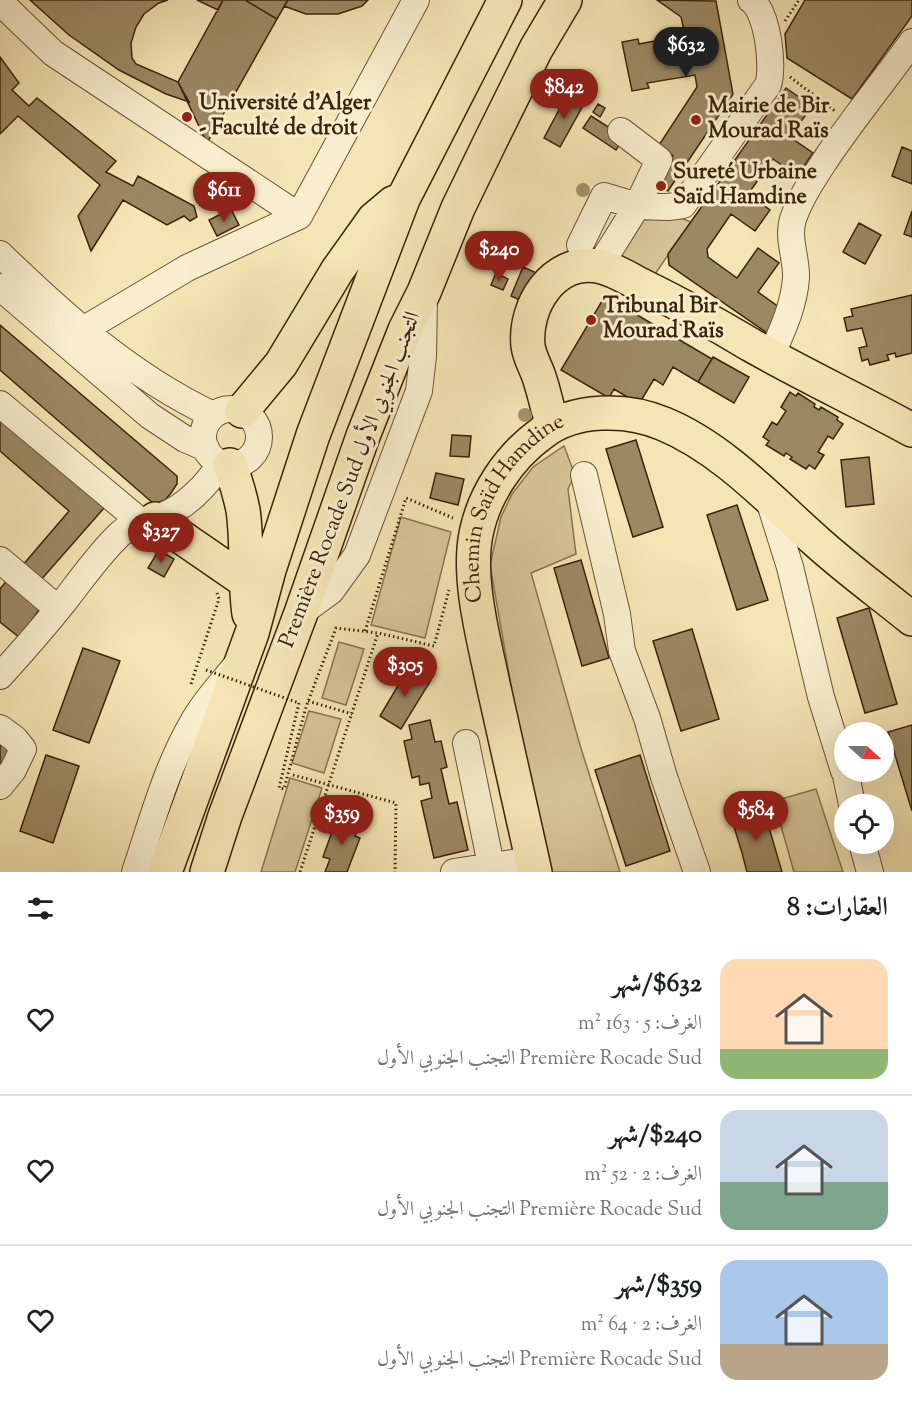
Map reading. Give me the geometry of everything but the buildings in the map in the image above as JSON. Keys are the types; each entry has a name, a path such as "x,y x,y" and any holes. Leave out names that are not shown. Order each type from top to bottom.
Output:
{"main road":[{"name":"Première Rocade Sud التجنب الجنوبي الأول","path":"165,872 247,646 313,435 403,199 505,0"},
{"name":"Première Rocade Sud التجنب الجنوبي الأول","path":"207,872 229,805 301,613 363,436 405,330 424,292 458,208 536,49 565,0"},
{"path":"228,413 281,364 337,271 374,219 393,203 403,199"},
{"path":"553,424 538,373 530,355 527,334 530,319 541,292 555,276 584,265 590,256 613,271 680,304 771,356 912,430"},
{"name":"Chemin Saïd Hamdine","path":"533,866 481,629 475,582 476,534 495,483 526,444 553,424 579,416 609,413 663,423 705,446 768,496 855,575 912,619"},
{"path":"216,457 242,508 245,538 230,584 247,646"},
{"path":"148,520 230,584"}],"street":[{"path":"83,330 187,268 299,216 416,0"},
{"path":"637,206 683,205 768,85 771,64 763,17 760,9 752,0"},
{"path":"0,2 53,53 299,216"},
{"path":"771,356 791,309 794,294 796,276 791,242 792,223 800,201 851,122 912,42"},
{"path":"590,256 637,206 658,160 621,131"},
{"path":"0,254 51,303 102,347 151,381 228,413 250,416 259,433 258,442 248,459 240,463 216,457 150,416 0,287"},
{"path":"0,404 148,520"},
{"path":"216,457 203,437 204,429 228,413"},
{"path":"0,676 120,533 129,526 180,507 198,490 216,457"},
{"path":"584,475 616,614 622,651 647,718 655,750 697,872"},
{"path":"768,496 789,567 821,697 834,737"},
{"path":"0,560 58,609"},
{"path":"135,872 174,762 192,723 247,646"},
{"path":"0,728 15,739 23,749 13,770 0,786"},
{"path":"466,743 491,865"},
{"path":"865,854 870,872"},
{"path":"454,872 491,865 533,866"}],"path":[{"path":"771,64 851,122"},
{"path":"365,631 406,498 462,521 462,538 476,534"},
{"path":"206,670 299,704 279,788 284,789 308,701 336,628 378,633 434,646 451,581"},
{"path":"200,657 219,599 230,584"},
{"path":"300,872 378,633"},
{"path":"308,701 352,714"},
{"path":"293,775 396,803 395,872"}],"shaded area":[{"path":"676,216 691,222 655,274 619,257 636,226 645,219"},
{"path":"564,446 575,475 568,489 576,554 531,573 580,745 620,872 547,872 490,565 501,517 512,494 533,467"},
{"path":"401,517 451,532 425,638 371,625"},
{"path":"339,642 364,649 346,705 322,698"},
{"path":"309,711 341,719 324,773 292,763"},
{"path":"290,778 322,788 295,872 261,872"},
{"path":"816,789 834,844 834,854 837,854 843,872 794,872 774,801"}],"place":[{"name":"Université d'Alger - Faculté de droit","path":"187,117"},
{"name":"Mairie de Bir Mourad Raïs","path":"696,120"},
{"name":"Sureté Urbaine Saïd Hamdine","path":"661,186"},
{"name":"Tribunal Bir Mourad Raïs","path":"591,320"}]}
